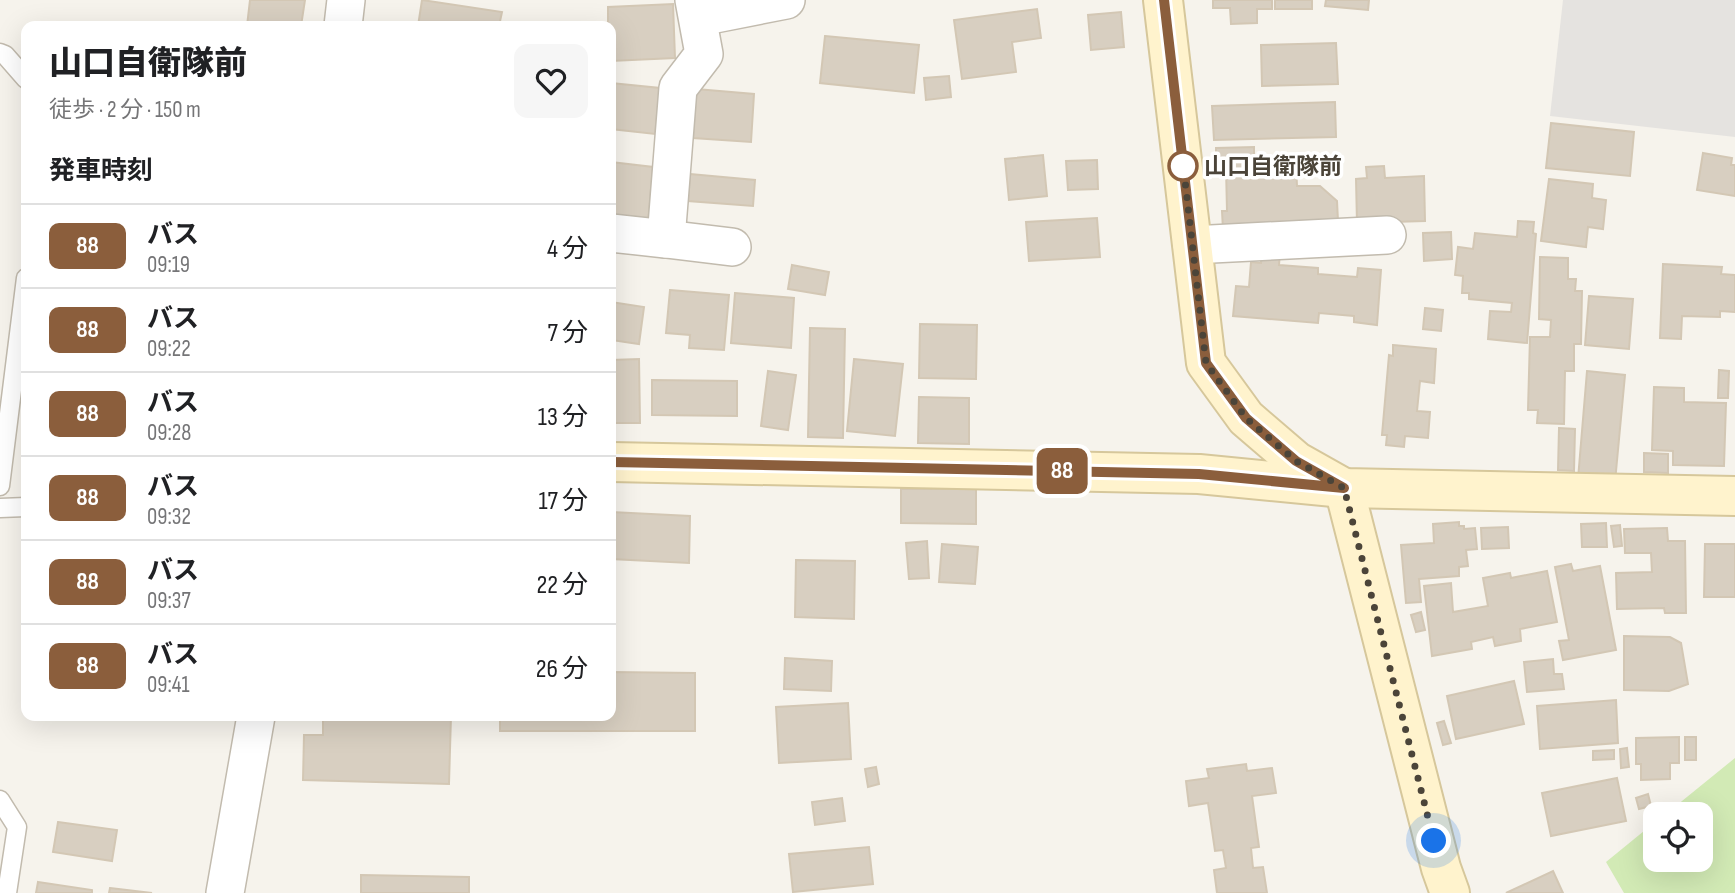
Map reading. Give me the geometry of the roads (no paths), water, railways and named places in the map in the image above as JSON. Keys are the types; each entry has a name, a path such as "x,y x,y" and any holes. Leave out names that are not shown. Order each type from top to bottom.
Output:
{"street":[{"path":"344,21 346,0"},
{"path":"696,6 715,14 786,0"},
{"path":"1164,0 1206,363 1246,418 1296,461 1344,488 1441,868 1450,893"},
{"path":"666,239 678,88 704,54 696,6"},
{"path":"616,234 732,247"},
{"path":"1192,245 1387,235"},
{"path":"616,462 1199,474 1344,488 1735,496"},
{"path":"225,893 255,721"}],"lane":[{"path":"0,53 21,73"},
{"path":"0,486 20,371"},
{"path":"0,508 21,507"},
{"path":"0,800 17,827 7,893"}],"place":[{"name":"山口自衛隊前","path":"1183,166"}]}
